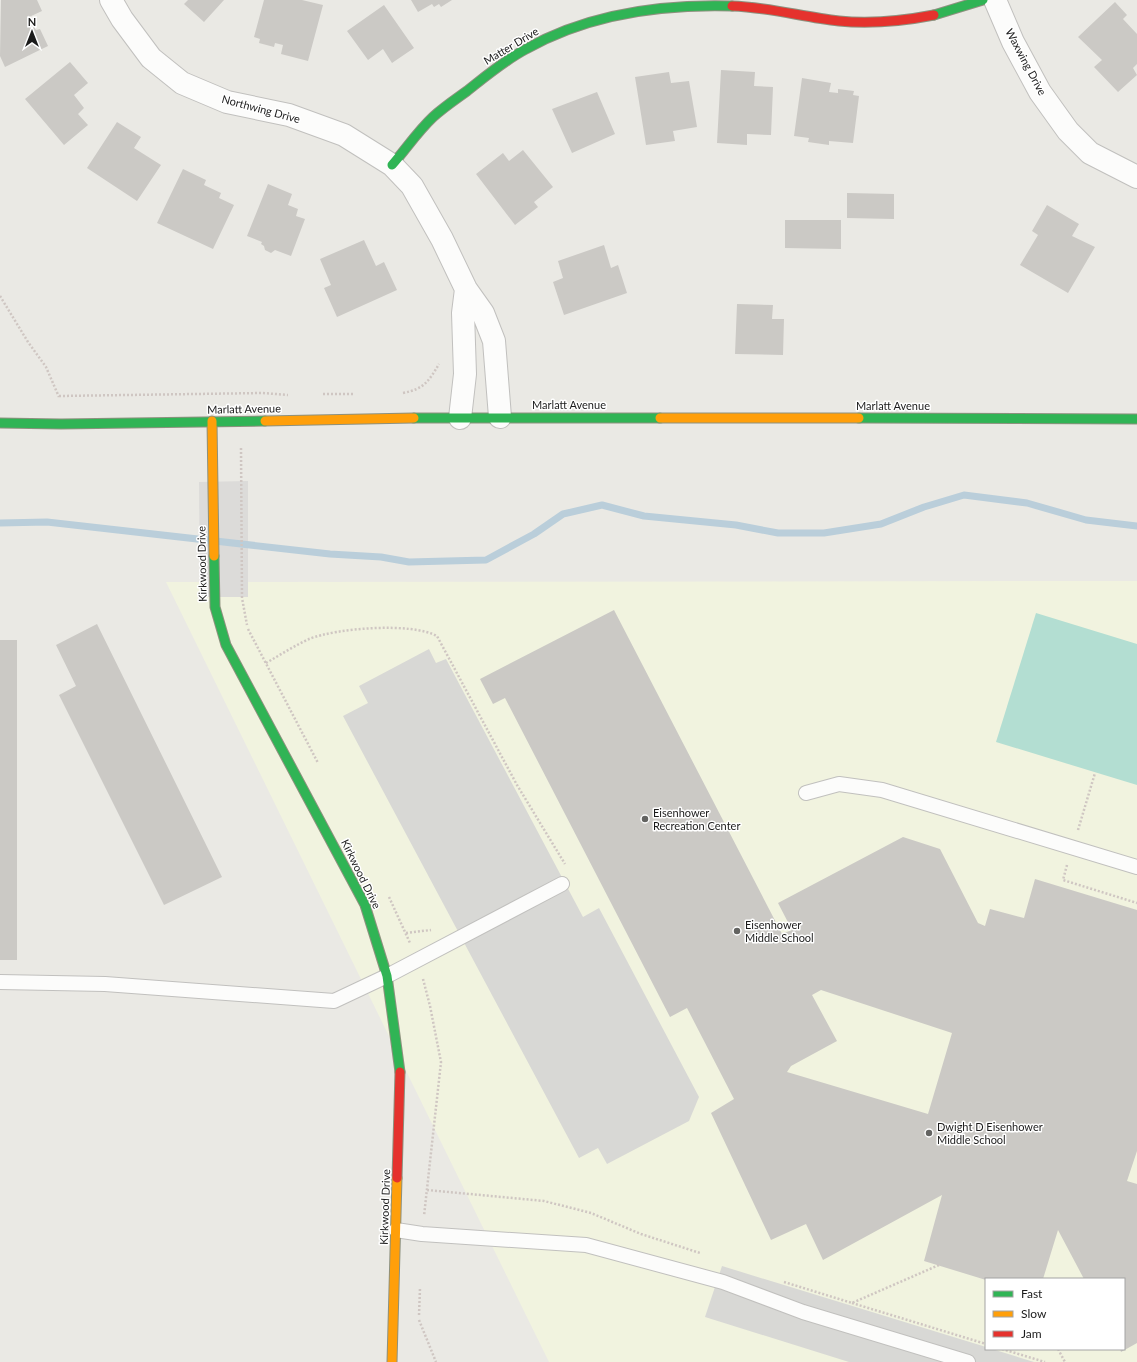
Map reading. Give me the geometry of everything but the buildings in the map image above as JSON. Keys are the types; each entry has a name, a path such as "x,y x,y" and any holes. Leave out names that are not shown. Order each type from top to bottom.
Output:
{"street":[{"name":"Northwing Drive","path":"111,0 122,19 151,58 182,83 227,102 289,115 344,135 392,165 412,186 442,239 466,289 483,313 494,341 500,417"},
{"name":"Matter Drive","path":"392,165 430,119 494,69 546,39 616,16 671,6 714,4 764,8 840,21 891,21 963,8 983,0"},
{"name":"Waxwing Drive","path":"995,0 1013,42 1040,92 1068,131 1090,153 1137,177"},
{"path":"460,418 465,374 463,314 466,289"},
{"name":"Marlatt Avenue","path":"0,422 61,424 500,417 1137,419"},
{"name":"Kirkwood Drive","path":"212,422 214,595 215,607 226,645 365,905 387,976 400,1075 392,1362"}],"lane":[{"path":"806,793 840,784 882,790 1073,847 1137,868"},
{"path":"0,982 105,984 334,1001 387,976 562,884"},
{"path":"396,1230 422,1234 586,1245 724,1282 803,1312 968,1362"}],"path":[{"path":"0,296 28,342 46,367 59,396 61,404 61,424"},
{"path":"401,394 416,391 429,381 439,364"},
{"path":"59,396 263,393 290,395"},
{"path":"317,395 362,394"},
{"path":"241,448 242,598"},
{"path":"266,663 309,640 340,631 413,629 429,632 437,636 517,786 565,865 560,868"},
{"path":"1095,773 1063,880 1137,903"},
{"path":"427,1190 544,1201 591,1213 641,1234 702,1254"},
{"path":"852,1303 939,1265"},
{"path":"777,1279 985,1344"},
{"path":"1005,1350 1045,1362"},
{"path":"1059,1350 1065,1362"}],"shaded area":[{"name":"Eisenhower Middle School","path":"1137,581 1137,1362 549,1362 166,582"},
{"path":"1036,613 1137,644 1137,785 996,742"},
{"path":"429,649 436,663 446,659 583,917 599,908 699,1097 689,1121 607,1164 598,1148 579,1158 343,716 368,703 359,686"},
{"path":"722,1266 985,1347 985,1350 995,1350 1034,1362 849,1362 705,1317"}],"pier":[{"path":"248,481 248,597 200,597 199,482"}],"waterway":[{"path":"0,523 47,522 330,554 381,557 409,562 486,560 534,534 563,514 602,505 644,516 736,525 778,533 824,533 881,524 924,507 964,495 1027,503 1086,520 1137,526"}],"traffic: fast":[{"path":"934,15 983,0"},
{"path":"392,165 422,128 441,110 496,68 526,49 550,37 574,27 600,19 652,9 732,6"},
{"path":"414,418 660,418"},
{"path":"859,418 1137,419"},
{"path":"0,423 61,424 265,421"},
{"path":"214,556 215,607 226,645 365,905 387,976 400,1072"}],"traffic: slow":[{"path":"265,421 414,418"},
{"path":"660,418 859,418"},
{"path":"212,421 214,556"},
{"path":"392,1362 397,1178"}],"traffic: jam":[{"path":"732,6 759,8 851,22 910,19 934,15"},
{"path":"397,1178 400,1072"}],"place":[{"name":"Eisenhower Recreation Center","path":"645,819"},
{"name":"Eisenhower Middle School","path":"737,931"},
{"name":"Dwight D Eisenhower Middle School","path":"929,1133"}]}
